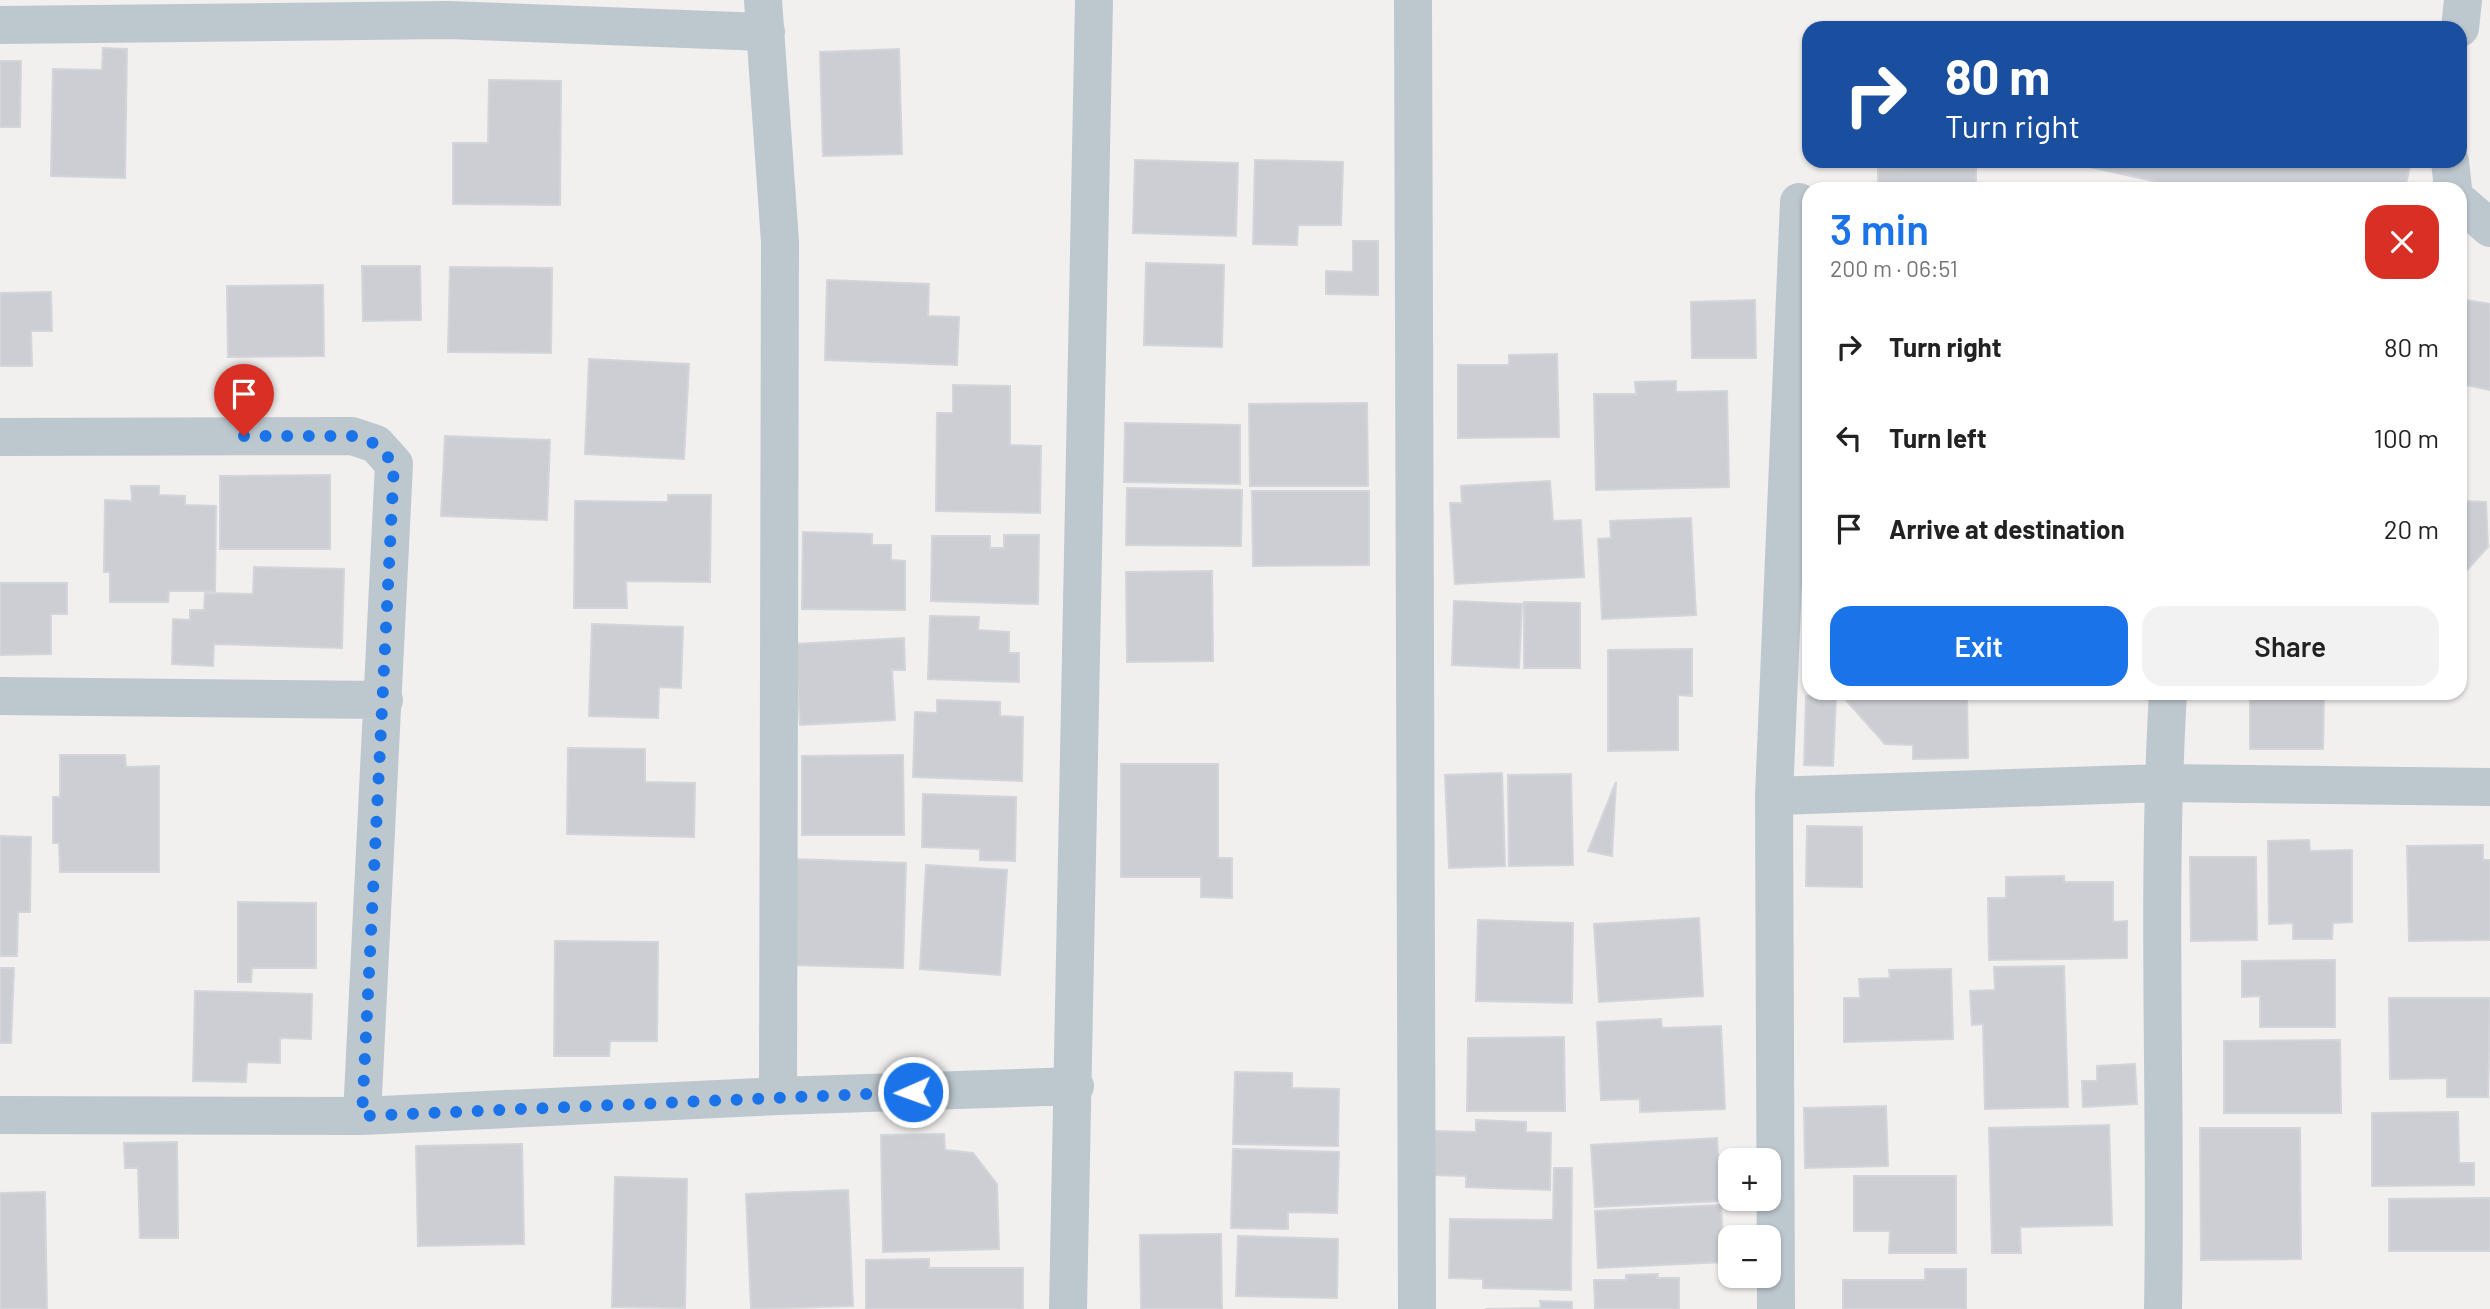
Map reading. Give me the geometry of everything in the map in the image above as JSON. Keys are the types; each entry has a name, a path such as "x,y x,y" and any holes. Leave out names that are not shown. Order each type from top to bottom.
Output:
{"street":[{"path":"1068,1309 1075,1087 1094,0"},
{"path":"1413,0 1417,1309"},
{"path":"2461,21 2463,0"},
{"path":"0,25 448,10 765,16 780,242 778,1096"},
{"path":"1776,1309 1774,796 1799,202"},
{"path":"2467,208 2490,228"},
{"path":"0,436 352,436 376,444 394,464 362,1116"},
{"path":"0,696 384,700"},
{"path":"2163,1309 2166,1153 2163,783 2168,700"},
{"path":"1774,796 2163,783 2490,787"},
{"path":"0,1115 362,1116 778,1096 1075,1087"}],"building":[{"path":"103,48 127,49 125,178 51,176 53,69 102,70"},
{"path":"899,49 902,154 823,156 820,52"},
{"path":"0,61 21,61 20,127 0,127"},
{"path":"489,80 561,81 560,205 453,204 453,143 488,143"},
{"path":"1135,160 1238,163 1236,236 1133,233"},
{"path":"1255,160 1343,162 1341,225 1298,225 1297,245 1253,244"},
{"path":"1976,168 1976,182 1878,182 1878,169"},
{"path":"2094,168 2410,168 2406,182 2158,182"},
{"path":"1353,241 1378,241 1378,295 1326,294 1326,271 1353,272"},
{"path":"1146,263 1224,265 1222,347 1144,345"},
{"path":"362,266 420,266 421,320 363,321"},
{"path":"450,267 552,268 551,353 448,352"},
{"path":"827,280 929,284 928,316 959,317 957,365 825,360"},
{"path":"323,285 324,356 228,357 227,286"},
{"path":"51,292 52,331 31,331 32,366 0,366 0,293"},
{"path":"1755,300 1756,358 1692,358 1691,302"},
{"path":"2467,300 2490,304 2490,390 2467,385"},
{"path":"1557,354 1559,437 1458,438 1458,365 1509,365 1509,355"},
{"path":"589,359 689,364 684,459 585,454"},
{"path":"1676,381 1676,392 1727,391 1729,487 1596,490 1594,394 1636,394 1635,382"},
{"path":"953,385 1010,386 1010,445 1041,446 1040,513 936,511 937,413 953,413"},
{"path":"1367,403 1368,486 1250,486 1249,404"},
{"path":"1125,423 1240,425 1240,484 1124,482"},
{"path":"445,436 550,440 547,520 441,516"},
{"path":"330,475 330,549 220,549 220,476"},
{"path":"1550,481 1553,521 1581,520 1584,577 1455,584 1450,503 1462,503 1461,486"},
{"path":"131,486 159,486 159,495 185,496 185,505 216,506 215,591 169,591 168,602 110,602 110,572 104,572 105,500 132,501"},
{"path":"1127,488 1242,490 1241,546 1126,545"},
{"path":"1252,491 1369,491 1369,565 1253,566"},
{"path":"668,495 711,495 710,582 626,581 627,608 574,608 575,501 668,502"},
{"path":"2467,501 2486,502 2488,547 2467,570"},
{"path":"1691,518 1696,615 1602,619 1598,539 1611,538 1610,521"},
{"path":"803,532 872,534 872,545 891,545 891,560 905,561 905,610 802,609"},
{"path":"1004,535 1039,535 1038,604 931,601 932,536 990,536 990,548 1004,548"},
{"path":"254,567 344,569 342,648 214,644 213,666 172,664 173,619 190,620 190,610 204,610 205,593 253,594"},
{"path":"1212,571 1213,661 1127,662 1126,572"},
{"path":"0,583 67,583 67,614 51,614 51,654 0,655"},
{"path":"1454,601 1522,604 1519,668 1452,665"},
{"path":"1524,602 1580,603 1580,668 1524,668"},
{"path":"930,616 979,617 978,630 1009,632 1009,653 1019,653 1019,682 928,679"},
{"path":"592,624 683,627 681,688 659,687 658,718 589,716"},
{"path":"904,638 905,670 892,670 895,720 800,725 795,644"},
{"path":"1692,649 1692,696 1678,695 1678,750 1608,751 1608,650"},
{"path":"937,700 1000,702 1000,716 1023,717 1022,781 913,777 915,712 937,713"},
{"path":"1806,700 1836,700 1833,766 1804,765"},
{"path":"1846,700 1967,700 1968,758 1913,759 1913,745 1885,744"},
{"path":"2250,700 2324,700 2323,749 2250,749"},
{"path":"568,748 645,749 645,782 695,783 694,837 567,834"},
{"path":"60,755 125,755 126,767 159,766 159,872 60,872 59,843 53,843 53,797 60,797"},
{"path":"903,755 904,835 802,835 802,756"},
{"path":"1121,764 1218,764 1218,858 1232,858 1232,898 1201,897 1201,877 1121,877"},
{"path":"1502,773 1505,866 1449,868 1445,775"},
{"path":"1571,774 1573,865 1509,866 1508,775"},
{"path":"1616,782 1612,856 1588,851"},
{"path":"923,794 1016,797 1015,861 980,860 980,849 922,847"},
{"path":"1807,826 1862,827 1862,887 1806,886"},
{"path":"0,836 31,837 30,912 18,912 17,956 0,956"},
{"path":"2309,840 2310,851 2352,850 2352,922 2333,923 2332,939 2293,939 2293,923 2269,924 2268,841"},
{"path":"2483,845 2483,860 2490,860 2490,940 2409,941 2407,846"},
{"path":"2190,857 2256,857 2257,940 2191,941"},
{"path":"793,859 906,863 903,968 791,965"},
{"path":"926,865 1007,870 1000,975 920,969"},
{"path":"2064,876 2064,882 2113,882 2113,922 2127,921 2127,958 1989,960 1988,898 2006,898 2006,877"},
{"path":"238,902 316,903 316,968 252,968 251,982 238,982"},
{"path":"1699,918 1703,996 1599,1002 1594,924"},
{"path":"1478,920 1573,923 1572,1003 1476,1001"},
{"path":"555,941 658,942 657,1041 610,1041 609,1056 554,1056"},
{"path":"2335,960 2335,1027 2260,1027 2260,996 2242,997 2242,961"},
{"path":"2064,966 2068,1107 1985,1109 1983,1024 1972,1025 1970,991 1995,990 1994,967"},
{"path":"0,968 14,968 11,1043 0,1043"},
{"path":"1951,969 1953,1039 1844,1042 1844,998 1860,998 1859,979 1890,978 1889,970"},
{"path":"195,991 312,994 311,1039 280,1038 280,1063 247,1062 246,1082 193,1081"},
{"path":"2389,998 2490,998 2488,1097 2447,1097 2447,1078 2390,1079"},
{"path":"1661,1019 1662,1028 1721,1026 1725,1109 1640,1112 1640,1099 1601,1100 1597,1022"},
{"path":"1564,1037 1565,1111 1467,1111 1468,1038"},
{"path":"2340,1040 2341,1113 2224,1113 2224,1041"},
{"path":"2135,1064 2137,1104 2083,1107 2082,1081 2097,1081 2097,1066"},
{"path":"1235,1072 1292,1073 1292,1088 1339,1089 1338,1146 1233,1144"},
{"path":"1886,1106 1888,1166 1805,1168 1804,1108"},
{"path":"2458,1112 2459,1163 2474,1163 2474,1185 2372,1186 2372,1113"},
{"path":"1476,1120 1526,1122 1526,1132 1551,1133 1550,1190 1466,1187 1466,1176 1433,1175 1435,1131 1476,1132"},
{"path":"2109,1125 2112,1225 2020,1227 2021,1253 1992,1253 1989,1128"},
{"path":"2200,1128 2300,1128 2301,1259 2201,1260"},
{"path":"944,1134 945,1150 973,1153 997,1184 999,1249 883,1252 881,1135"},
{"path":"1717,1138 1718,1201 1595,1207 1591,1145"},
{"path":"177,1142 178,1238 140,1238 138,1168 125,1168 124,1143"},
{"path":"522,1144 524,1244 418,1246 416,1146"},
{"path":"1233,1149 1339,1152 1337,1213 1288,1212 1288,1229 1231,1228"},
{"path":"1554,1168 1572,1168 1571,1290 1483,1288 1483,1279 1449,1278 1450,1219 1553,1220"},
{"path":"1854,1176 1956,1176 1956,1253 1889,1253 1890,1231 1854,1231"},
{"path":"615,1177 687,1179 685,1308 612,1307"},
{"path":"848,1190 853,1306 751,1309 746,1194"},
{"path":"45,1192 47,1309 0,1309 0,1193"},
{"path":"2490,1198 2490,1251 2389,1251 2389,1199"},
{"path":"1718,1205 1722,1225 1718,1225 1718,1262 1598,1268 1595,1211"},
{"path":"1221,1234 1222,1309 1141,1309 1140,1235"},
{"path":"1238,1236 1338,1239 1337,1298 1236,1296"},
{"path":"929,1259 929,1268 1023,1268 1023,1309 866,1309 866,1260"},
{"path":"1925,1269 1966,1269 1966,1309 1843,1309 1843,1280 1925,1280"},
{"path":"1658,1274 1657,1278 1679,1278 1679,1309 1595,1309 1594,1280 1626,1280 1626,1275"},
{"path":"1540,1301 1572,1302 1572,1309 1485,1309 1541,1308"}],"route":[{"path":"244,436 352,436 376,444 394,464 362,1116 913,1092"}]}
